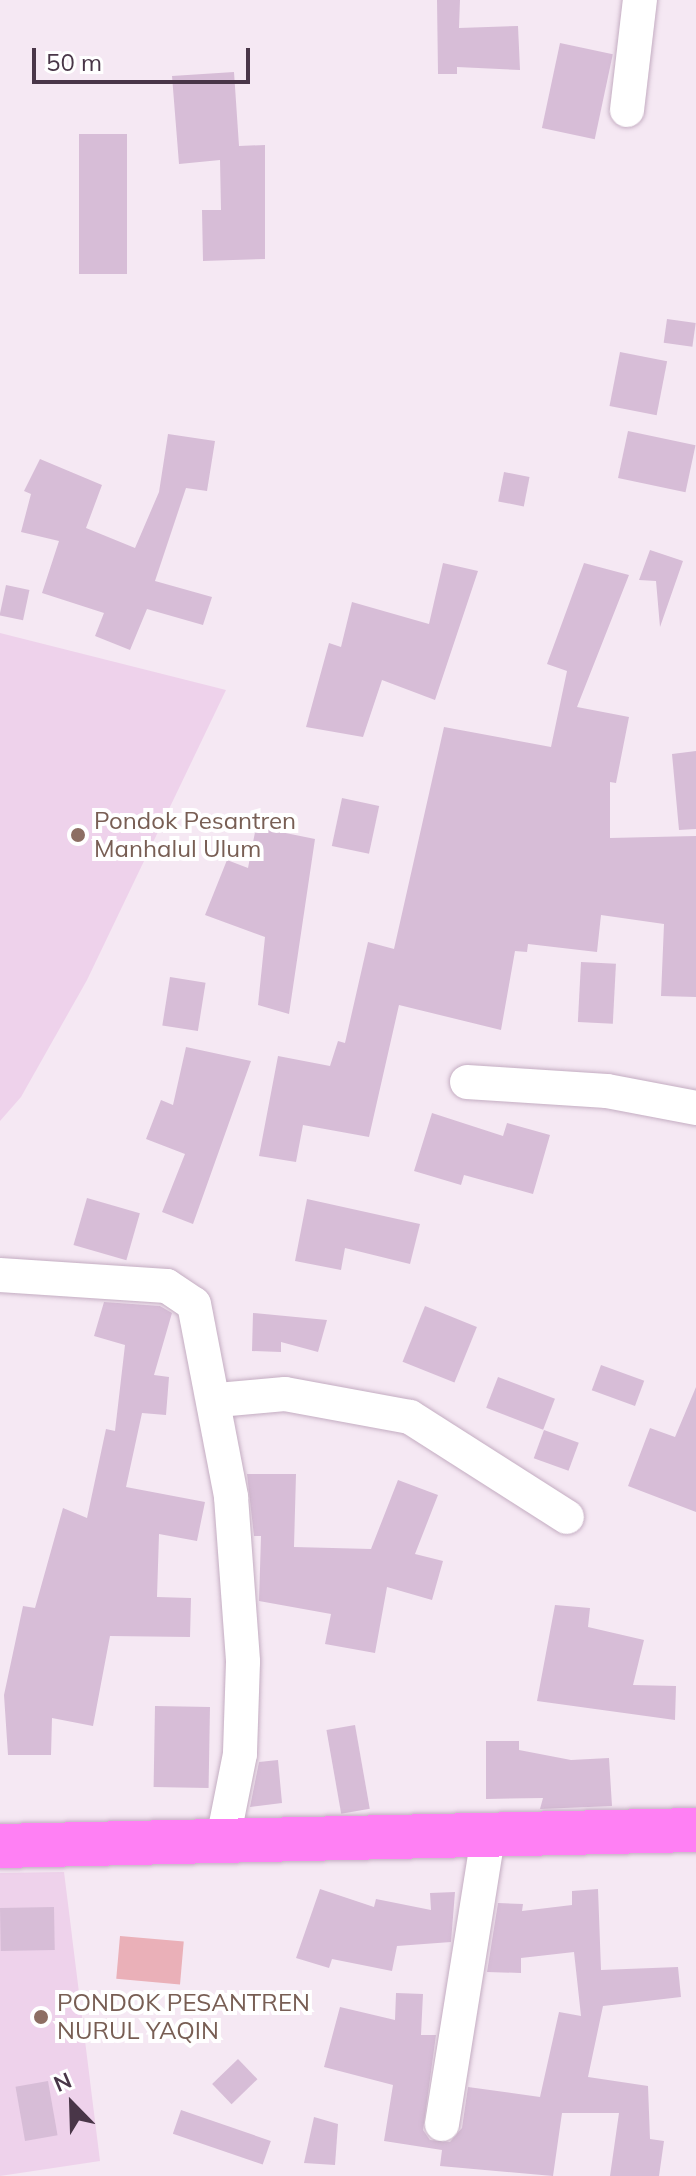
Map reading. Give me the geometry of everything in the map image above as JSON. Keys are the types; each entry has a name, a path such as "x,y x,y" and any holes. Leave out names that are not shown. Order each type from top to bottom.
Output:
{"highway":[{"path":"0,1846 222,1844 696,1830"},
{"path":"0,1859 696,1847"}],"street":[{"path":"627,110 640,0"},
{"path":"467,1082 607,1091 696,1108"},
{"path":"0,1275 167,1286 187,1295 218,1400 243,1662 240,1754 222,1844"},
{"path":"218,1400 307,1396 410,1417 567,1517"},
{"path":"442,2124 486,1850"}],"shaded area":[{"name":"Pondok Pesantren Manhalul Ulum","path":"0,633 226,690 87,980 21,1097 0,1121"},
{"name":"PONDOK PESANTREN NURUL YAQIN","path":"64,1872 100,2161 0,2176 0,1873"},
{"path":"120,1936 184,1942 180,1984 116,1979"}],"building":[{"path":"437,0 460,0 459,28 518,26 520,70 457,67 457,74 438,74"},
{"path":"560,43 613,54 595,139 542,128"},
{"path":"234,72 239,146 265,145 265,259 203,261 202,210 221,210 220,160 179,164 172,76"},
{"path":"79,134 127,134 127,274 79,274"},
{"path":"667,319 696,323 692,347 664,343"},
{"path":"620,352 667,361 657,415 610,406"},
{"path":"628,431 695,445 686,492 618,478"},
{"path":"168,434 215,441 207,491 186,488 155,581 212,597 203,625 147,609 130,650 95,636 104,613 42,593 59,541 21,532 31,494 24,491 40,459 102,485 86,528 135,548 159,492"},
{"path":"504,472 530,477 524,506 498,501"},
{"path":"650,550 683,561 660,627 656,581 639,580"},
{"path":"443,563 478,571 435,700 382,680 363,737 306,727 329,643 341,647 352,602 429,624"},
{"path":"584,563 629,575 577,707 629,717 616,783 610,782 610,838 696,836 696,997 661,996 664,924 601,915 597,952 528,944 527,952 515,951 501,1030 399,1005 369,1137 303,1125 296,1162 259,1156 278,1056 330,1066 338,1041 345,1043 368,942 394,949 444,727 551,747 567,671 547,664"},
{"path":"6,585 29,590 23,620 0,615"},
{"path":"696,751 696,829 679,830 672,754"},
{"path":"342,798 379,806 369,854 332,846"},
{"path":"256,827 315,839 289,1014 258,1005 265,937 205,915 227,860 248,868"},
{"path":"581,962 616,964 613,1024 578,1022"},
{"path":"170,977 206,983 198,1031 162,1025"},
{"path":"186,1047 251,1061 193,1224 162,1212 185,1154 146,1139 161,1100 173,1105"},
{"path":"432,1113 503,1136 507,1123 550,1135 533,1194 464,1175 461,1185 414,1171"},
{"path":"87,1198 140,1213 126,1260 73,1245"},
{"path":"307,1199 420,1224 410,1264 345,1248 341,1270 295,1261"},
{"path":"104,1302 160,1306 172,1313 154,1375 169,1377 166,1415 142,1413 126,1487 205,1502 197,1541 159,1534 157,1597 191,1598 190,1637 110,1636 93,1726 52,1718 51,1755 8,1755 4,1695 23,1606 35,1608 63,1508 87,1518 106,1429 115,1431 125,1345 94,1336"},
{"path":"425,1306 477,1327 454,1383 403,1362"},
{"path":"253,1313 327,1320 318,1352 281,1342 281,1352 252,1351"},
{"path":"601,1365 644,1381 635,1406 592,1390"},
{"path":"498,1377 555,1399 543,1430 486,1408"},
{"path":"696,1387 696,1512 628,1486 650,1428 675,1437"},
{"path":"544,1430 579,1443 569,1471 534,1458"},
{"path":"247,1474 296,1474 294,1547 371,1549 398,1480 438,1495 415,1554 443,1561 432,1600 387,1587 375,1653 325,1644 331,1614 259,1601 261,1536 254,1536"},
{"path":"555,1605 590,1608 588,1627 644,1640 633,1685 676,1686 675,1720 537,1701"},
{"path":"155,1706 210,1707 209,1788 154,1787"},
{"path":"355,1725 370,1809 341,1814 326,1730"},
{"path":"486,1741 519,1741 519,1750 571,1760 609,1758 612,1806 540,1809 543,1798 486,1799"},
{"path":"278,1760 282,1803 250,1807 259,1762"},
{"path":"320,1889 374,1907 376,1899 431,1910 430,1893 455,1892 451,1942 397,1946 392,1971 332,1959 329,1968 296,1958"},
{"path":"598,1889 601,1970 678,1967 681,1997 603,2006 588,2077 648,2086 650,2139 664,2141 659,2176 610,2176 619,2113 562,2113 553,2176 440,2166 442,2150 384,2141 393,2085 324,2067 340,2007 395,2020 396,1993 423,1994 421,2035 436,2035 423,2130 430,2140 450,2142 462,2128 468,2087 540,2097 559,2012 581,2016 574,1952 521,1958 521,1973 487,1972 498,1903 523,1904 522,1911 572,1905 572,1891"},
{"path":"54,1907 55,1950 1,1951 0,1908"},
{"path":"238,2059 257,2079 232,2104 212,2084"},
{"path":"48,2081 58,2135 25,2141 16,2087"},
{"path":"181,2110 271,2141 263,2165 173,2134"},
{"path":"314,2117 338,2124 335,2165 304,2163"}],"place":[{"name":"Pondok Pesantren Manhalul Ulum","path":"78,835"},
{"name":"PONDOK PESANTREN NURUL YAQIN","path":"41,2017"}]}
